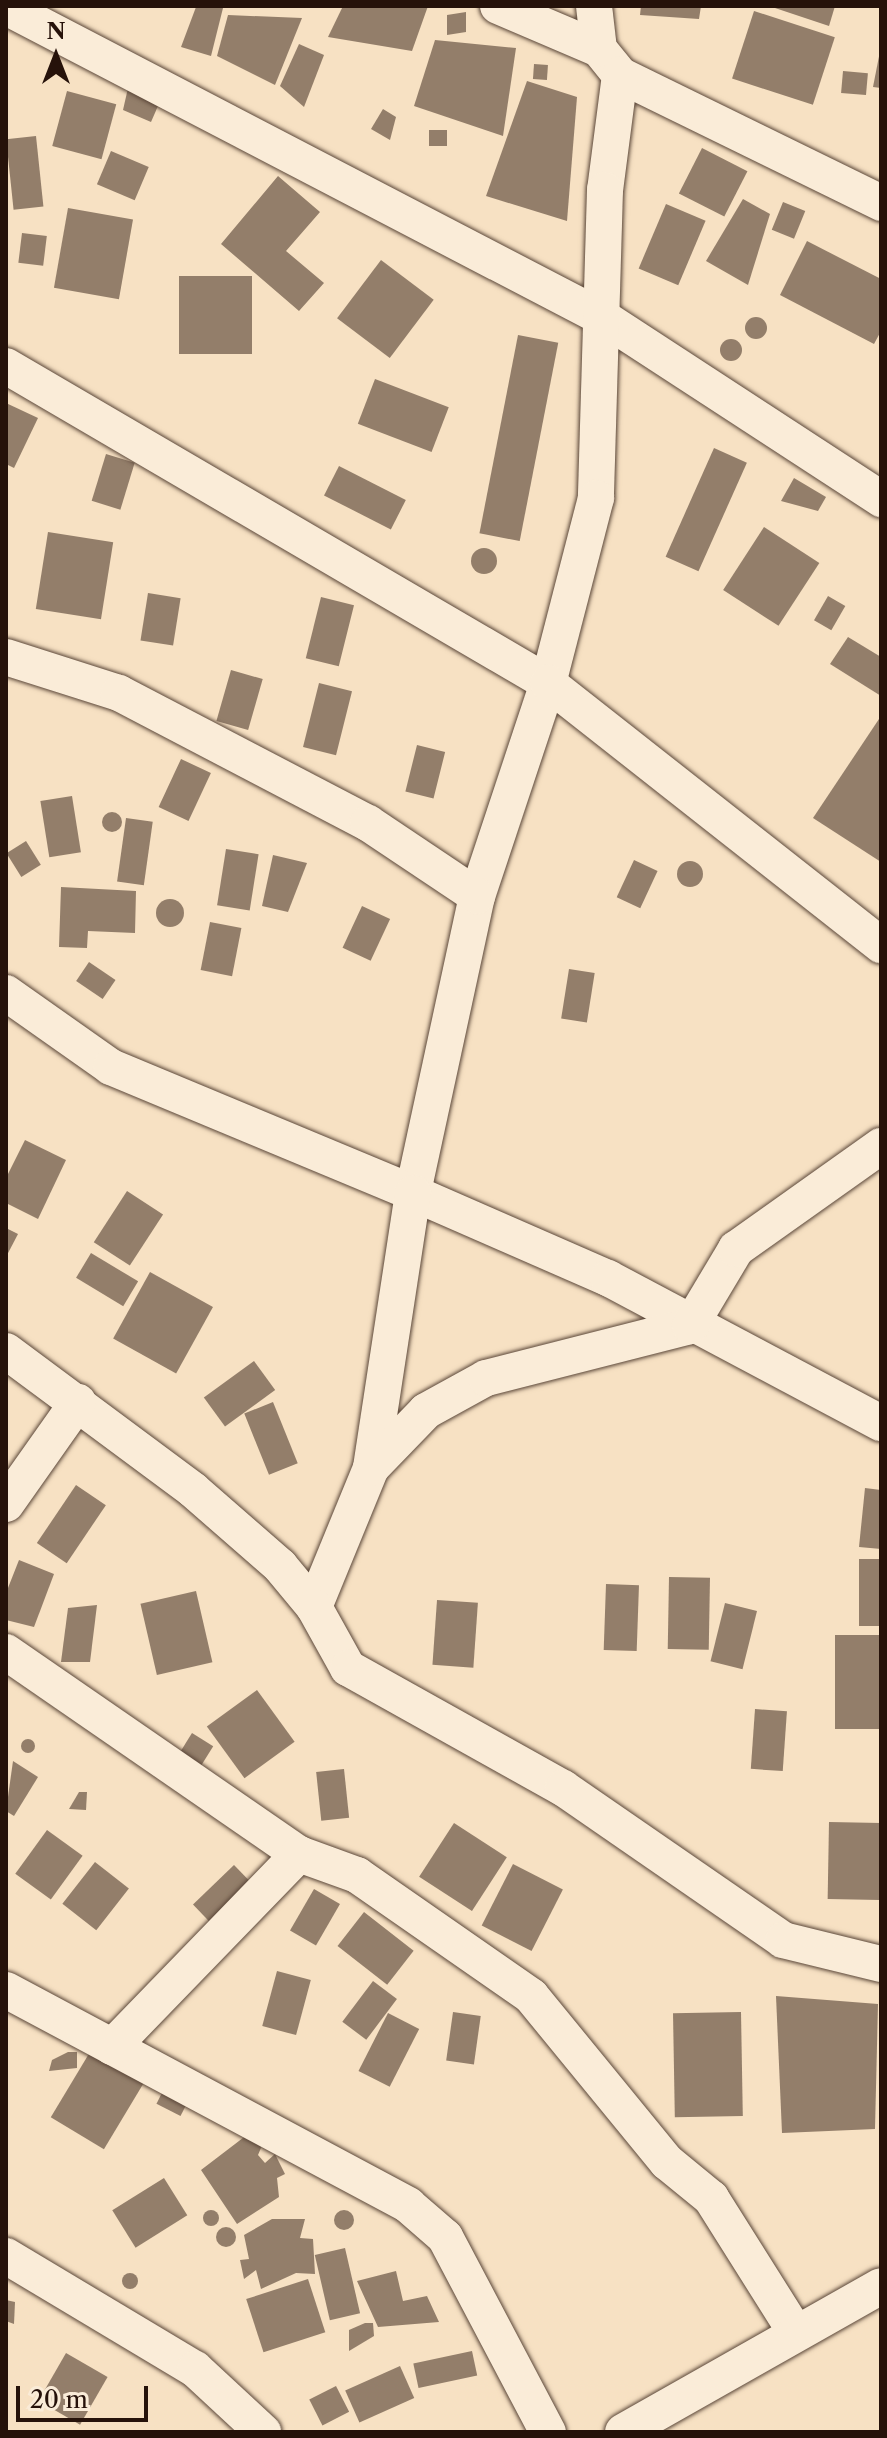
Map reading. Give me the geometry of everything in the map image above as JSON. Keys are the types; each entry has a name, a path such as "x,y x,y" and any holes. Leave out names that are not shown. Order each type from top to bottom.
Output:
{"street":[{"path":"498,6 881,203"},
{"path":"314,1607 371,1468 413,1193 477,896 548,683 596,498 605,319 609,62 594,6"},
{"path":"6,7 605,319 881,499"},
{"path":"6,366 548,683 881,945"},
{"path":"6,657 119,693 368,823 477,896"},
{"path":"6,993 111,1067 608,1278 690,1326 881,1423"},
{"path":"371,1468 426,1411 486,1378 690,1326 736,1249 881,1146"},
{"path":"6,1351 78,1402 241,1531 314,1607 348,1668 587,1804 783,1940 881,1964"},
{"path":"6,1504 78,1402"},
{"path":"6,1652 299,1854 357,1875 531,1996 667,2162 711,2198 794,2330"},
{"path":"112,2047 299,1854"},
{"path":"6,1990 408,2205 445,2237 548,2432"},
{"path":"6,2256 195,2369 263,2432"},
{"path":"623,2432 794,2330 881,2286"}],"building":[{"path":"343,6 428,6 412,51 328,37"},
{"path":"641,6 701,6 699,19 640,15"},
{"path":"769,6 835,6 829,26"},
{"path":"196,7 223,8 211,56 181,47"},
{"path":"754,11 835,37 813,105 732,79"},
{"path":"466,12 466,32 447,35 447,15"},
{"path":"228,15 302,18 275,85 217,56"},
{"path":"435,40 516,48 503,136 414,106"},
{"path":"299,44 324,55 304,107 280,86"},
{"path":"881,46 881,88 873,87"},
{"path":"534,64 548,65 547,80 533,79"},
{"path":"843,71 868,73 866,95 841,93"},
{"path":"527,81 577,97 567,221 486,196"},
{"path":"128,88 161,99 151,122 123,110"},
{"path":"67,91 116,104 102,159 52,146"},
{"path":"383,109 396,117 390,140 371,129"},
{"path":"429,130 447,130 447,146 429,146"},
{"path":"36,136 43,207 14,210 6,139"},
{"path":"702,148 747,171 724,217 679,193"},
{"path":"111,151 149,167 135,200 97,184"},
{"path":"278,176 320,212 286,251 324,283 299,311 221,244"},
{"path":"743,199 770,214 748,285 706,261"},
{"path":"783,202 805,211 794,239 772,230"},
{"path":"666,204 706,221 678,285 639,268"},
{"path":"68,208 133,219 119,299 54,288"},
{"path":"22,233 47,236 43,266 18,263"},
{"path":"807,241 881,279 881,331 874,344 780,295"},
{"path":"381,260 434,300 390,358 337,318"},
{"path":"179,276 252,276 252,354 179,354"},
{"path":"756,317 764,320 767,328 764,336 756,339 748,336 745,328 748,320"},
{"path":"518,335 558,343 520,541 479,533"},
{"path":"731,339 739,342 742,350 739,358 731,361 723,358 720,350 723,342"},
{"path":"375,379 449,407 432,452 358,424"},
{"path":"6,403 38,418 14,468 6,464"},
{"path":"714,448 747,463 698,571 666,557"},
{"path":"106,454 135,463 120,510 92,501"},
{"path":"339,466 406,500 391,529 324,495"},
{"path":"794,478 826,497 818,511 781,501"},
{"path":"764,527 819,563 779,626 723,590"},
{"path":"48,532 113,542 101,619 36,609"},
{"path":"484,548 493,552 497,561 493,570 484,574 475,570 471,561 475,552"},
{"path":"148,593 181,598 173,646 140,640"},
{"path":"828,596 845,606 831,630 814,620"},
{"path":"321,597 354,605 339,666 306,658"},
{"path":"848,637 881,657 881,696 830,664"},
{"path":"231,670 263,679 248,730 216,721"},
{"path":"319,683 352,691 336,755 303,747"},
{"path":"881,716 881,862 813,818"},
{"path":"417,745 445,752 434,799 405,792"},
{"path":"181,759 211,773 189,821 159,807"},
{"path":"72,796 81,852 49,857 40,801"},
{"path":"112,812 119,815 122,822 119,829 112,832 105,829 102,822 105,815"},
{"path":"126,818 153,822 144,885 117,881"},
{"path":"26,841 41,865 21,877 6,853"},
{"path":"226,849 259,854 250,910 217,905"},
{"path":"273,855 307,863 288,912 262,906"},
{"path":"634,860 658,871 640,908 617,897"},
{"path":"690,861 699,865 703,874 699,883 690,887 681,883 677,874 681,865"},
{"path":"61,887 136,891 135,933 88,931 87,948 59,947"},
{"path":"170,899 180,903 184,913 180,923 170,927 160,923 156,913 160,903"},
{"path":"362,906 390,919 371,961 343,948"},
{"path":"210,922 241,928 232,976 201,970"},
{"path":"89,962 116,980 103,999 76,981"},
{"path":"569,969 595,973 587,1022 561,1018"},
{"path":"25,1140 66,1160 38,1219 6,1203 6,1178"},
{"path":"127,1191 163,1214 130,1266 94,1242"},
{"path":"6,1228 18,1234 6,1257"},
{"path":"91,1253 138,1281 123,1306 76,1278"},
{"path":"150,1272 213,1307 176,1373 113,1338"},
{"path":"254,1361 275,1390 225,1427 204,1397"},
{"path":"273,1402 298,1463 269,1475 244,1414"},
{"path":"76,1485 106,1505 67,1563 37,1543"},
{"path":"865,1488 881,1490 881,1549 859,1547"},
{"path":"859,1559 881,1559 881,1626 859,1626"},
{"path":"19,1560 54,1574 34,1627 6,1620 6,1593"},
{"path":"669,1577 710,1578 709,1650 668,1649"},
{"path":"606,1584 639,1585 637,1651 604,1650"},
{"path":"196,1591 212,1662 157,1675 140,1604"},
{"path":"437,1600 478,1603 473,1668 432,1665"},
{"path":"725,1603 757,1611 743,1669 710,1661"},
{"path":"97,1605 90,1662 61,1662 68,1608"},
{"path":"835,1635 881,1635 881,1729 835,1729"},
{"path":"257,1690 295,1742 244,1778 207,1726"},
{"path":"755,1709 787,1711 783,1771 751,1769"},
{"path":"192,1733 213,1746 199,1769 178,1756"},
{"path":"28,1739 35,1746 28,1753 21,1746"},
{"path":"13,1761 38,1777 14,1816 6,1811"},
{"path":"344,1769 349,1818 321,1821 316,1772"},
{"path":"79,1792 87,1792 86,1810 69,1809"},
{"path":"829,1822 881,1823 880,1900 828,1899"},
{"path":"454,1823 507,1857 472,1911 419,1877"},
{"path":"47,1830 83,1856 51,1900 15,1874"},
{"path":"95,1862 129,1888 96,1930 62,1904"},
{"path":"513,1864 563,1889 532,1951 482,1925"},
{"path":"234,1865 255,1887 214,1926 193,1905"},
{"path":"314,1889 340,1904 316,1946 290,1931"},
{"path":"364,1912 414,1951 387,1985 338,1946"},
{"path":"277,1971 311,1980 296,2035 262,2026"},
{"path":"373,1981 397,1999 366,2040 342,2022"},
{"path":"776,1996 878,2004 875,2129 782,2133"},
{"path":"453,2012 481,2016 474,2064 446,2061"},
{"path":"741,2012 743,2116 675,2117 673,2013"},
{"path":"388,2013 419,2029 390,2087 358,2071"},
{"path":"93,2047 146,2079 104,2149 51,2117"},
{"path":"68,2052 77,2052 77,2068 49,2071 52,2060"},
{"path":"166,2085 190,2097 181,2116 156,2104"},
{"path":"256,2128 266,2136 258,2155 265,2163 275,2154 285,2174 277,2178 279,2197 237,2224 201,2170"},
{"path":"164,2178 187,2215 136,2248 112,2210"},
{"path":"208,2210 214,2210 219,2218 217,2224 208,2226 203,2221 203,2215"},
{"path":"340,2210 348,2210 354,2220 348,2230 340,2230 334,2224 334,2216"},
{"path":"272,2219 305,2219 300,2238 313,2239 315,2274 296,2273 261,2289 256,2270 244,2279 240,2260 249,2259 244,2235"},
{"path":"226,2227 233,2230 236,2237 233,2244 226,2247 219,2244 216,2237 219,2230"},
{"path":"345,2248 360,2313 330,2320 315,2255"},
{"path":"396,2271 403,2301 427,2296 439,2322 378,2327 357,2281"},
{"path":"130,2273 136,2275 136,2287 130,2289 124,2287 122,2281 124,2275"},
{"path":"308,2279 325,2332 263,2352 246,2299"},
{"path":"6,2300 15,2302 14,2324 6,2321"},
{"path":"373,2323 374,2336 349,2351 349,2330"},
{"path":"472,2351 477,2375 419,2388 413,2363"},
{"path":"66,2353 108,2377 80,2425 38,2401"},
{"path":"400,2366 414,2398 359,2422 345,2390"},
{"path":"336,2386 349,2412 322,2425 309,2400"}]}
